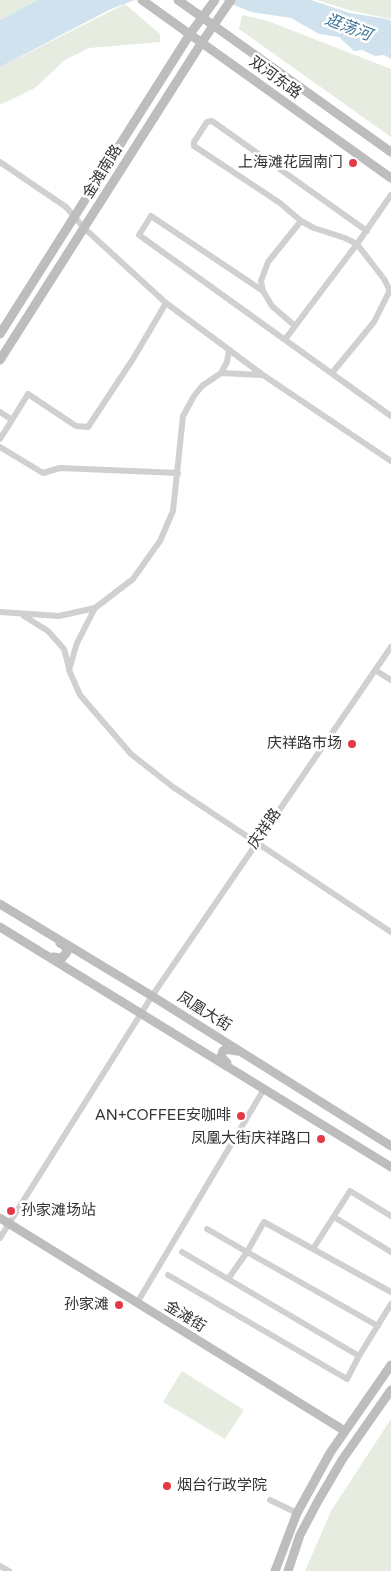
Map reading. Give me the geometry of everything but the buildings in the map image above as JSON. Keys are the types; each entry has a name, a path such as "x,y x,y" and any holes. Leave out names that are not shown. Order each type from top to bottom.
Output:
{"street":[{"name":"双河东路","path":"142,0 391,178"},
{"name":"双河东路","path":"178,0 391,152"},
{"name":"金滩南路","path":"0,334 190,34 215,0"},
{"name":"金滩南路","path":"0,360 202,42 230,2"},
{"path":"332,373 374,322 390,292 384,279 358,244 314,228 301,221 280,203 194,146 194,142 206,122 212,121 366,231"},
{"path":"0,162 66,207 84,228 166,304 262,375 391,461"},
{"path":"286,338 358,244 391,195"},
{"path":"263,291 151,216 139,234 286,338 391,416"},
{"path":"295,326 272,306 263,291 261,281 266,267 301,221"},
{"path":"0,439 28,394 76,426 88,427 133,359 166,304"},
{"path":"0,612 59,616 94,608 133,579 160,541 173,511 178,473 177,458 183,416 202,386 221,374 227,362 229,350"},
{"path":"221,374 262,375"},
{"path":"0,412 12,420"},
{"path":"0,447 43,473 60,468 178,473"},
{"path":"69,670 77,644 94,608"},
{"path":"23,615 48,630 64,649 69,670 80,695 131,754 173,787 391,932"},
{"name":"庆祥路","path":"0,1238 152,996 391,647"},
{"path":"375,670 391,680"},
{"name":"凤凰大街","path":"0,904 152,996 391,1146"},
{"path":"0,927 391,1167"},
{"path":"41,952 55,958 65,955 66,947 50,935"},
{"path":"239,1073 221,1057 223,1051 233,1050 253,1059"},
{"path":"138,1303 264,1089"},
{"path":"313,1249 350,1191 391,1216"},
{"path":"334,1217 391,1252"},
{"name":"金滩街","path":"0,1218 356,1439"},
{"path":"228,1279 247,1252 264,1222 391,1292"},
{"path":"207,1229 378,1326"},
{"path":"182,1252 360,1356"},
{"path":"168,1275 347,1379 391,1304"},
{"path":"274,1571 297,1513 345,1431 391,1365"},
{"path":"288,1571 306,1522 356,1439 391,1390"},
{"path":"270,1500 297,1513"},
{"path":"0,1566 9,1571"}],"shaded area":[{"path":"0,0 38,0 0,20"},
{"path":"317,0 391,0 391,19 352,11"},
{"path":"125,4 160,34 160,42 89,48 65,60 35,88 0,105 0,67"},
{"path":"242,15 268,21 391,69 391,137 239,29"},
{"path":"182,1371 244,1410 225,1439 163,1402"},
{"path":"391,1419 391,1571 305,1571 331,1511"}],"water":[{"path":"38,0 135,0 111,9 0,67 0,20"},
{"name":"逛荡河","path":"222,0 311,0 350,13 388,19 391,21 391,59 384,55 375,56 362,50 354,51 339,37 319,34 291,18 251,12"}],"place":[{"name":"上海滩花园南门","path":"353,163"},
{"name":"庆祥路市场","path":"352,744"},
{"name":"AN+COFFEE安咖啡","path":"241,1116"},
{"name":"凤凰大街庆祥路口","path":"321,1139"},
{"name":"孙家滩场站","path":"11,1211"},
{"name":"孙家滩","path":"119,1305"},
{"name":"烟台行政学院","path":"167,1486"}]}
